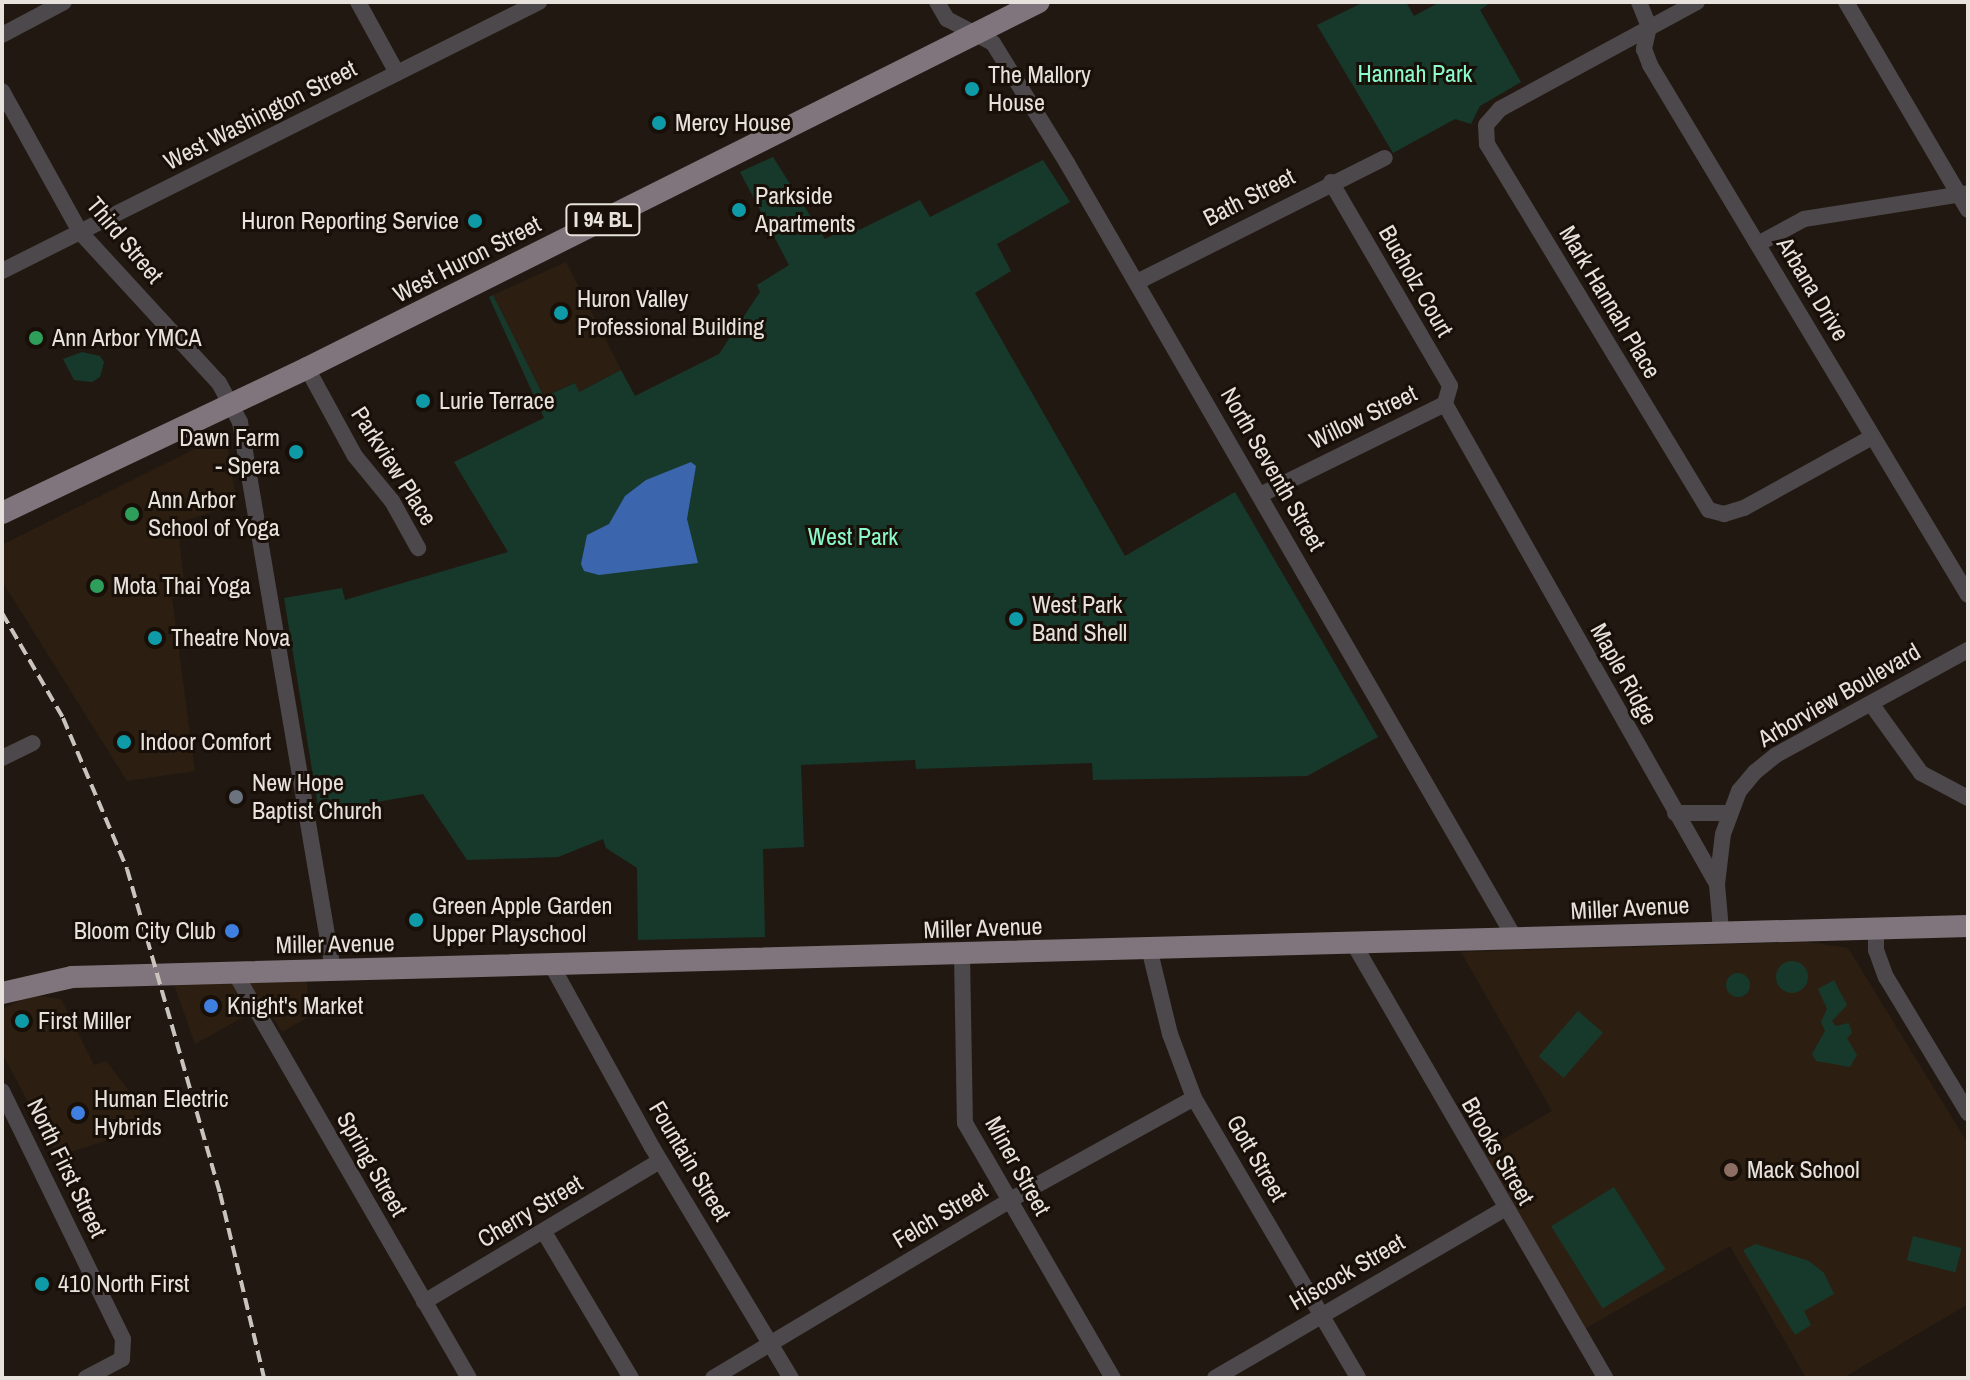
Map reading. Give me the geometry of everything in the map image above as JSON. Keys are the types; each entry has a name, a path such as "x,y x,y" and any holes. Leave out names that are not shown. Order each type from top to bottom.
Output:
{"main road":[{"name":"West Huron Street","path":"2,513 232,405 1039,2"},
{"name":"Miller Avenue","path":"2,993 47,979 1149,948 1355,946 1721,930 1968,926"}],"street":[{"path":"2,35 64,2"},
{"path":"358,2 397,73"},
{"name":"West Washington Street","path":"2,271 539,2"},
{"name":"North Seventh Street","path":"937,2 947,19 993,43 1137,282 1516,940"},
{"name":"Arbana Drive","path":"1639,2 1649,27 1644,49 1650,65 1968,595"},
{"path":"1649,27 1697,2"},
{"path":"1846,2 1963,193 1968,210"},
{"name":"Mark Hannah Place","path":"1649,27 1500,109 1486,125 1487,144 1709,510 1724,514 1744,508 1872,437"},
{"name":"Third Street","path":"2,91 80,232 219,383 240,422 333,970"},
{"name":"Bath Street","path":"1137,282 1331,182 1385,158"},
{"name":"Bucholz Court","path":"1331,182 1450,386 1445,404"},
{"path":"1758,244 1804,219 1963,193"},
{"name":"Parkview Place","path":"307,368 363,469 392,501 418,548"},
{"name":"Willow Street","path":"1260,495 1445,404 1490,487"},
{"name":"Maple Ridge","path":"1490,487 1717,884"},
{"name":"Arborview Boulevard","path":"1721,930 1717,884 1728,813 1739,791 1776,755 1968,650"},
{"path":"1872,705 1921,773 1968,798"},
{"path":"2,758 33,743"},
{"path":"1675,813 1728,813"},
{"path":"1876,928 1876,950 1886,977 1968,1113"},
{"name":"Brooks Street","path":"1355,946 1504,1209 1605,1378"},
{"name":"Gott Street","path":"1149,948 1170,1034 1194,1098 1358,1378"},
{"name":"Miner Street","path":"962,955 965,1123 1113,1378"},
{"name":"Fountain Street","path":"552,966 660,1161 791,1378"},
{"name":"Spring Street","path":"235,973 469,1378"},
{"name":"North First Street","path":"2,1091 121,1333 123,1356 86,1378"},
{"name":"Felch Street","path":"713,1378 1010,1200 1194,1098"},
{"name":"Cherry Street","path":"424,1302 660,1161"},
{"name":"Hiscock Street","path":"1215,1378 1504,1209"},
{"path":"544,1232 631,1378"}],"shaded area":[{"path":"566,262 621,370 578,392 574,383 544,397 493,295"},
{"path":"225,434 237,504 177,523 186,597 172,598 195,771 127,781 2,581 2,545"},
{"name":"Mack School","path":"1807,942 1848,948 1968,1144 1968,1304 1843,1378 1806,1378 1730,1246 1586,1328 1483,1151 1552,1111 1461,952"},
{"path":"307,979 308,1017 282,1032 265,1005 195,1044 173,982"},
{"path":"32,995 61,999 94,1065 106,1061 133,1096 147,1128 57,1156 2,1053 2,1009"}],"green space":[{"name":"Hannah Park","path":"1364,2 1406,2 1414,16 1440,2 1491,2 1480,10 1521,82 1480,106 1471,124 1455,119 1393,153 1317,25"},
{"name":"West Park","path":"773,157 825,239 854,224 859,230 920,200 930,217 1043,160 1070,202 997,244 1011,271 975,293 1125,556 1235,492 1378,737 1307,776 1093,780 1092,763 916,769 915,760 801,765 804,847 763,849 765,937 638,940 637,868 606,848 603,839 558,857 467,860 423,794 319,812 284,598 342,588 345,600 508,552 454,462 544,418 489,297 493,295 544,397 575,383 579,392 621,370 635,396 719,354 760,292 757,285 789,265 740,172"},
{"path":"82,352 100,356 104,362 100,377 92,382 74,380 63,359"},
{"path":"1792,961 1803,966 1808,977 1803,988 1792,993 1781,988 1776,977 1781,966"},
{"path":"1738,973 1749,980 1750,985 1743,996 1738,997 1727,990 1726,985 1733,974"},
{"path":"1834,980 1847,1005 1832,1021 1836,1026 1849,1023 1852,1033 1847,1038 1857,1055 1850,1067 1816,1061 1812,1054 1825,1031 1821,1022 1827,1009 1818,989"},
{"path":"1578,1011 1603,1033 1564,1078 1539,1056"},
{"path":"1614,1187 1665,1269 1603,1308 1551,1226"},
{"path":"1913,1236 1962,1248 1955,1272 1907,1260"},
{"path":"1756,1244 1809,1261 1824,1273 1834,1294 1804,1311 1811,1325 1795,1335 1743,1250"}],"water":[{"path":"691,462 696,466 687,519 698,563 599,575 584,571 581,564 587,535 609,524 625,496 646,480"}],"railway":[{"path":"2,613 63,718 127,869 220,1193 264,1378"}],"place":[{"name":"The Mallory House","path":"972,89"},
{"name":"Mercy House","path":"659,123"},
{"name":"Parkside Apartments","path":"739,210"},
{"name":"Huron Reporting Service","path":"475,221"},
{"name":"Huron Valley Professional Building","path":"561,313"},
{"name":"Ann Arbor YMCA","path":"36,338"},
{"name":"Lurie Terrace","path":"423,401"},
{"name":"Dawn Farm - Spera","path":"296,452"},
{"name":"Ann Arbor School of Yoga","path":"132,514"},
{"name":"Mota Thai Yoga","path":"97,586"},
{"name":"West Park Band Shell","path":"1016,619"},
{"name":"Theatre Nova","path":"155,638"},
{"name":"Indoor Comfort","path":"124,742"},
{"name":"New Hope Baptist Church","path":"236,797"},
{"name":"Green Apple Garden Upper Playschool","path":"416,920"},
{"name":"Bloom City Club","path":"232,931"},
{"name":"Knight's Market","path":"211,1006"},
{"name":"First Miller","path":"22,1021"},
{"name":"Human Electric Hybrids","path":"78,1113"},
{"name":"Mack School","path":"1731,1170"},
{"name":"410 North First","path":"42,1284"}]}
